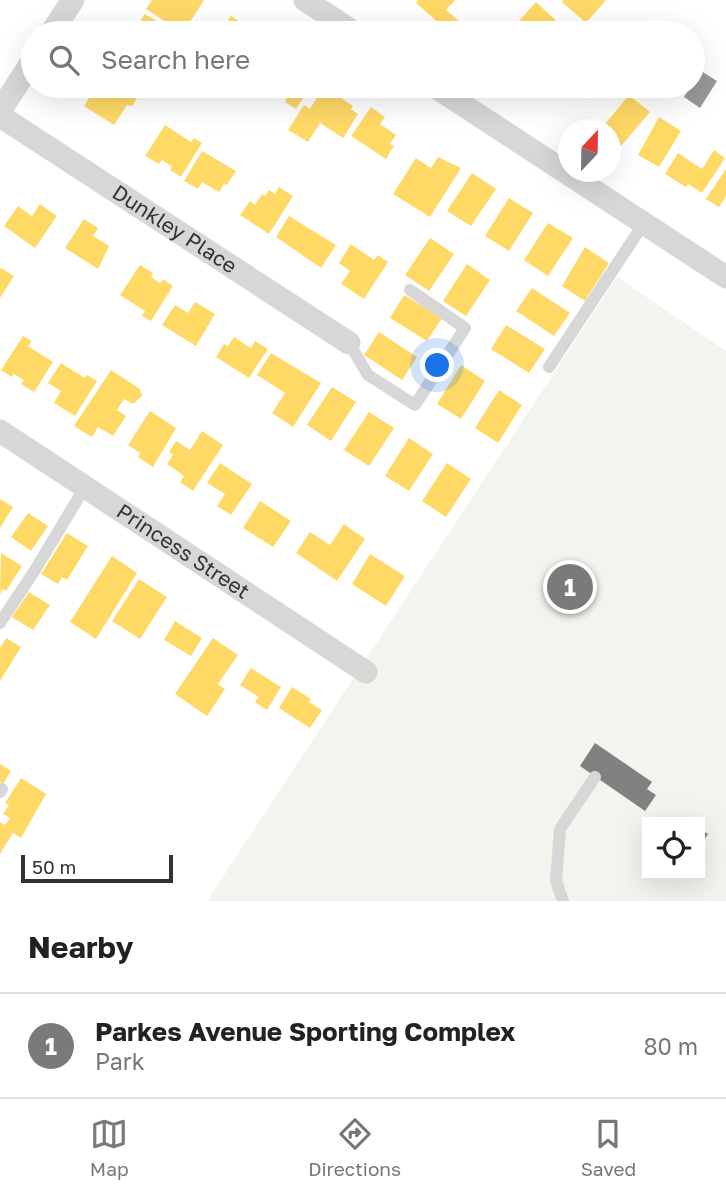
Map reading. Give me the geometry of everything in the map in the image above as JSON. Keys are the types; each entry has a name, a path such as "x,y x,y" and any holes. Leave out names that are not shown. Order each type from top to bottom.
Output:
{"street":[{"path":"59,21 73,0"},
{"path":"305,0 337,21"},
{"path":"0,111 21,79"},
{"path":"453,98 726,277"},
{"name":"Dunkley Place","path":"0,116 349,343"},
{"name":"Princess Street","path":"0,430 366,672"}],"lane":[{"path":"549,367 645,223"},
{"path":"349,343 368,375 415,405 466,328 410,290"},
{"path":"0,623 85,487"},
{"path":"564,901 556,881 560,830 595,777"}],"shaded area":[{"path":"617,277 726,351 726,901 207,901"}],"building: Homes":[{"path":"152,0 204,0 191,21 164,21 146,9"},
{"path":"418,0 455,0 446,10 459,21 436,21 416,3"},
{"path":"606,0 588,21 584,21 562,2"},
{"path":"536,2 556,21 519,21"},
{"path":"145,14 156,21 140,21"},
{"path":"89,98 137,98 132,106 127,105 114,125 84,106"},
{"path":"287,98 303,98 296,109 285,102"},
{"path":"317,98 341,98 353,106 351,109 358,114 343,138 320,123 308,142 288,130 304,105 310,109"},
{"path":"627,98 633,98 650,112 621,146 621,119 609,119"},
{"path":"371,107 385,117 380,124 396,135 390,144 394,146 386,159 351,136"},
{"path":"659,117 681,131 659,167 638,155"},
{"path":"165,125 191,142 194,138 202,143 181,177 170,170 172,167 162,160 159,164 145,156"},
{"path":"714,150 725,158 702,193 665,174 678,153 702,169"},
{"path":"202,151 236,171 219,192 202,182 198,189 184,181"},
{"path":"438,157 461,168 430,217 393,194 416,158 431,168"},
{"path":"726,169 726,196 719,207 706,199"},
{"path":"472,173 496,189 471,226 447,211"},
{"path":"279,187 293,196 269,234 240,215 250,201 255,205 262,194 265,196 269,190 275,194"},
{"path":"509,198 533,213 509,251 485,236"},
{"path":"40,204 57,216 35,248 4,226 18,206 32,216"},
{"path":"289,216 336,245 321,268 276,237"},
{"path":"84,219 98,228 93,236 109,246 98,269 65,248"},
{"path":"548,223 573,238 548,276 524,260"},
{"path":"430,238 454,254 429,291 405,275"},
{"path":"351,244 374,260 378,255 388,262 364,299 341,284 350,271 339,263"},
{"path":"585,247 609,263 585,301 562,286"},
{"path":"467,264 490,280 466,316 443,301"},
{"path":"140,265 153,273 151,277 160,283 163,279 173,286 151,321 142,316 145,311 120,295"},
{"path":"1,268 14,276 0,298 0,270"},
{"path":"532,288 570,313 554,336 516,311"},
{"path":"404,295 442,318 427,341 390,318"},
{"path":"195,302 215,314 196,346 162,325 175,305 188,313"},
{"path":"506,325 545,349 529,373 491,349"},
{"path":"379,332 417,357 402,380 364,355"},
{"path":"23,336 32,341 28,346 53,362 34,392 21,384 24,380 1,370"},
{"path":"234,337 251,348 255,341 268,349 249,378 216,357 224,344 228,346"},
{"path":"271,353 321,383 293,427 272,413 285,393 257,375"},
{"path":"61,363 85,378 87,375 97,381 75,416 54,403 61,391 48,383"},
{"path":"461,365 485,381 461,419 437,404"},
{"path":"111,370 140,389 142,396 133,404 124,399 117,410 126,416 113,436 98,427 92,437 74,426"},
{"path":"332,387 356,402 331,441 307,425"},
{"path":"499,390 522,405 498,443 475,428"},
{"path":"150,411 176,428 153,467 138,457 140,453 128,445"},
{"path":"369,412 394,428 369,466 344,450"},
{"path":"202,431 223,445 193,491 180,482 184,476 167,464 173,455 169,452 176,441 190,450"},
{"path":"409,438 433,454 409,491 385,476"},
{"path":"220,463 252,484 231,515 217,506 225,494 207,483"},
{"path":"447,463 471,479 446,517 422,501"},
{"path":"0,499 13,507 0,528"},
{"path":"260,501 291,521 273,547 243,528"},
{"path":"28,513 48,526 31,551 11,537"},
{"path":"344,524 365,539 337,581 296,553 310,532 330,545"},
{"path":"67,533 88,546 67,580 62,577 58,584 41,574"},
{"path":"1,553 22,566 6,591 3,589 0,594"},
{"path":"370,554 405,576 386,606 352,584"},
{"path":"112,556 137,573 96,639 70,622"},
{"path":"139,579 167,597 140,639 112,621"},
{"path":"29,592 50,605 33,630 12,617"},
{"path":"175,621 202,638 191,656 164,640"},
{"path":"6,638 21,647 0,681 0,648"},
{"path":"213,638 238,655 218,684 225,689 207,716 175,694"},
{"path":"251,668 281,687 267,710 255,702 259,697 240,685"},
{"path":"292,687 322,710 310,728 279,708"},
{"path":"0,764 11,771 3,784 0,781"},
{"path":"21,778 46,794 21,838 13,833 0,854 0,822 5,825 10,818 3,814 9,805 5,803"}],"building: Industry":[{"path":"705,74 717,81 700,108 685,98 705,98"}],"building: Other":[{"path":"595,743 652,782 647,789 656,795 645,811 580,766"}],"place":[{"name":"Parkes Avenue Sporting Complex","path":"570,587"}]}
